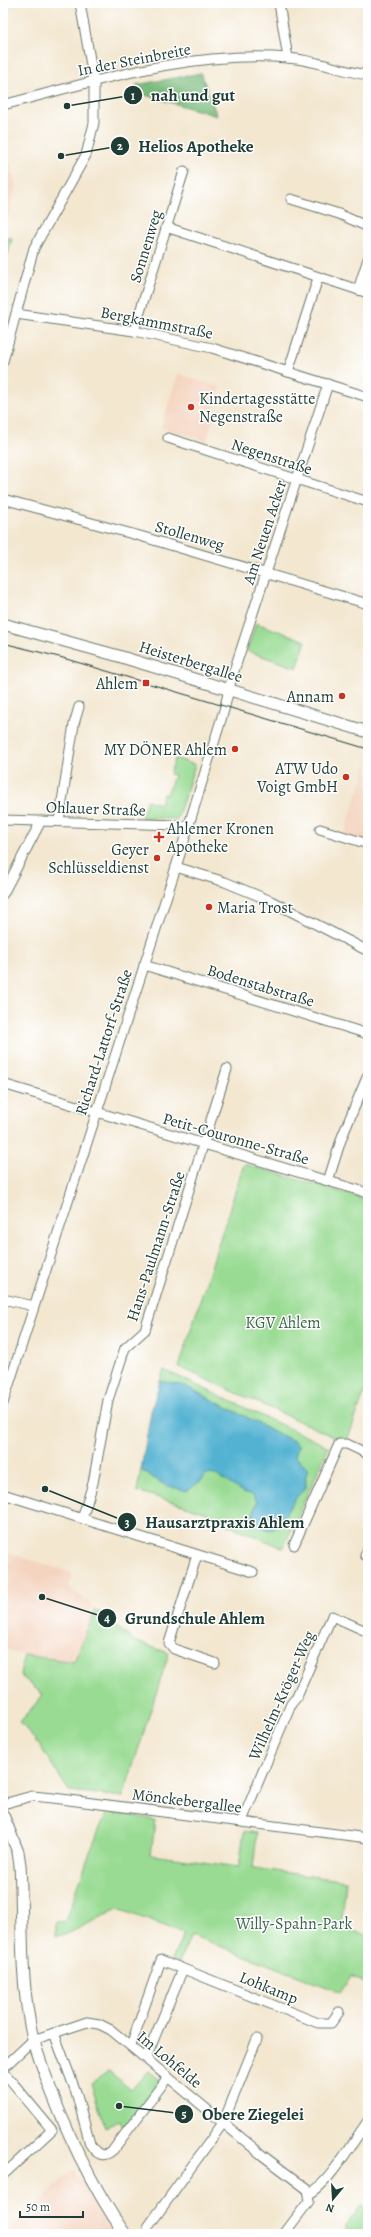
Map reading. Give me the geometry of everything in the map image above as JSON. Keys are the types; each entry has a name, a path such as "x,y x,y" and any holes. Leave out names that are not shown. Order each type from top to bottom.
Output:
{"main road":[{"name":"Heisterbergallee","path":"3,624 115,655 368,732"},
{"path":"3,1815 18,1852 20,1865 25,1983 33,2040 54,2101 70,2137 98,2190 125,2234"}],"street":[{"path":"3,361 34,248 86,155 94,122 94,82 80,3"},
{"path":"279,3 288,58"},
{"name":"In der Steinbreite","path":"3,105 181,62 233,57 288,58 368,75"},
{"name":"Sonnenweg","path":"134,331 184,171"},
{"path":"291,199 339,214 368,227"},
{"path":"166,227 318,278 368,293"},
{"path":"358,290 368,259"},
{"path":"288,372 318,278"},
{"name":"Bergkammstraße","path":"16,314 134,331 212,348 368,397"},
{"name":"Am Neuen Acker","path":"229,690 328,384"},
{"name":"Negenstraße","path":"168,438 368,502"},
{"name":"Stollenweg","path":"3,499 267,573 368,604"},
{"name":"Richard-Lattorf-Straße","path":"3,1403 176,866 229,690"},
{"path":"59,821 74,724 79,707"},
{"name":"Ohlauer Straße","path":"3,820 180,825 188,828"},
{"path":"3,894 42,821"},
{"path":"320,829 368,844"},
{"path":"176,866 225,882 270,901 368,951"},
{"name":"Bodenstabstraße","path":"144,965 368,1034"},
{"name":"Hans-Paulmann-Straße","path":"82,1519 94,1477 108,1400 125,1348 145,1330 227,1069"},
{"path":"328,1181 342,1137 368,1075"},
{"name":"Petit-Couronne-Straße","path":"3,1084 368,1193"},
{"path":"3,1299 34,1306"},
{"path":"294,1545 339,1444 347,1444 368,1454"},
{"path":"3,1494 252,1572"},
{"path":"197,1555 169,1643 174,1650 215,1663"},
{"name":"Wilhelm-Kröger-Weg","path":"242,1821 291,1704 296,1698 332,1616 368,1632"},
{"name":"Mönckebergallee","path":"3,1804 32,1796 242,1821 368,1838"},
{"name":"Lohkamp","path":"131,2045 161,1960 318,2022 331,2023 339,2012"},
{"path":"146,2058 183,1969"},
{"name":"Im Lohfelde","path":"33,2040 87,2022 99,2024 111,2030 131,2045 223,2123 307,2189 309,2194"},
{"path":"54,2033 76,2092 90,2144 95,2152 101,2155 106,2155 113,2150 168,2077"},
{"path":"148,2227 223,2123 257,2039"},
{"path":"3,2068 33,2040"},
{"path":"3,2071 52,2130 3,2175"},
{"path":"284,2234 309,2201 309,2194 317,2190 326,2179 368,2121"}],"shaded area":[{"path":"3,139 16,186 3,233"},
{"name":"Kindertagesstätte Negenstraße","path":"178,374 220,387 207,441 161,427"},
{"path":"368,760 368,848 343,839"},
{"path":"3,1551 72,1573 68,1586 96,1609 74,1662 24,1655 3,1648"},
{"path":"74,2169 113,2234 4,2234"}],"green space":[{"path":"201,73 217,116 138,93 136,85"},
{"path":"3,238 12,238 3,274"},
{"path":"256,623 306,641 297,668 247,651"},
{"path":"175,758 195,765 177,819 141,818 147,800 160,804 163,794 167,795 174,775 170,774"},
{"name":"KGV Ahlem","path":"244,1164 368,1200 368,1383 347,1441 343,1441 179,1367"},
{"path":"164,1370 329,1447 283,1548 219,1521 220,1517 137,1491 141,1470 165,1485 202,1480 206,1474 212,1473 253,1495 257,1502 255,1507 279,1525 298,1494 306,1488 306,1466 295,1457 298,1446 295,1442 185,1386 160,1381"},
{"path":"96,1609 134,1641 169,1653 123,1797 69,1791 40,1746 20,1722 43,1695 20,1675 24,1655 74,1662"},
{"name":"Willy-Spahn-Park","path":"107,1811 155,1820 151,1855 239,1867 244,1831 257,1833 253,1868 346,1881 341,1928 368,1935 368,1985 351,1976 340,1992 191,1935 179,1963 172,1960 184,1933 118,1909 65,1935 56,1936 56,1922 66,1921 90,1852"},
{"path":"109,2071 131,2090 148,2071 160,2081 123,2128 120,2121 105,2127 91,2083"},
{"path":"361,2206 368,2210 368,2234 352,2234 344,2229"}],"water":[{"path":"160,1381 185,1386 295,1442 298,1446 295,1457 306,1466 308,1470 305,1477 306,1488 296,1497 282,1520 273,1530 265,1529 252,1517 257,1502 253,1495 243,1492 216,1475 206,1474 202,1480 187,1491 165,1485 141,1470 151,1412"}],"tram line":[{"path":"3,643 63,658 368,749"}],"place":[{"name":"nah und gut","path":"67,106"},
{"name":"Helios Apotheke","path":"61,156"},
{"name":"Kindertagesstätte Negenstraße","path":"191,407"},
{"name":"Ahlem","path":"146,683"},
{"name":"Annam","path":"342,696"},
{"name":"MY DÖNER Ahlem","path":"235,749"},
{"name":"ATW Udo Voigt GmbH","path":"346,777"},
{"name":"Ahlemer Kronen Apotheke","path":"159,837"},
{"name":"Geyer Schlüsseldienst","path":"157,858"},
{"name":"Maria Trost","path":"209,907"},
{"name":"Hausarztpraxis Ahlem","path":"45,1489"},
{"name":"Grundschule Ahlem","path":"42,1597"},
{"name":"Obere Ziegelei","path":"119,2106"}]}
